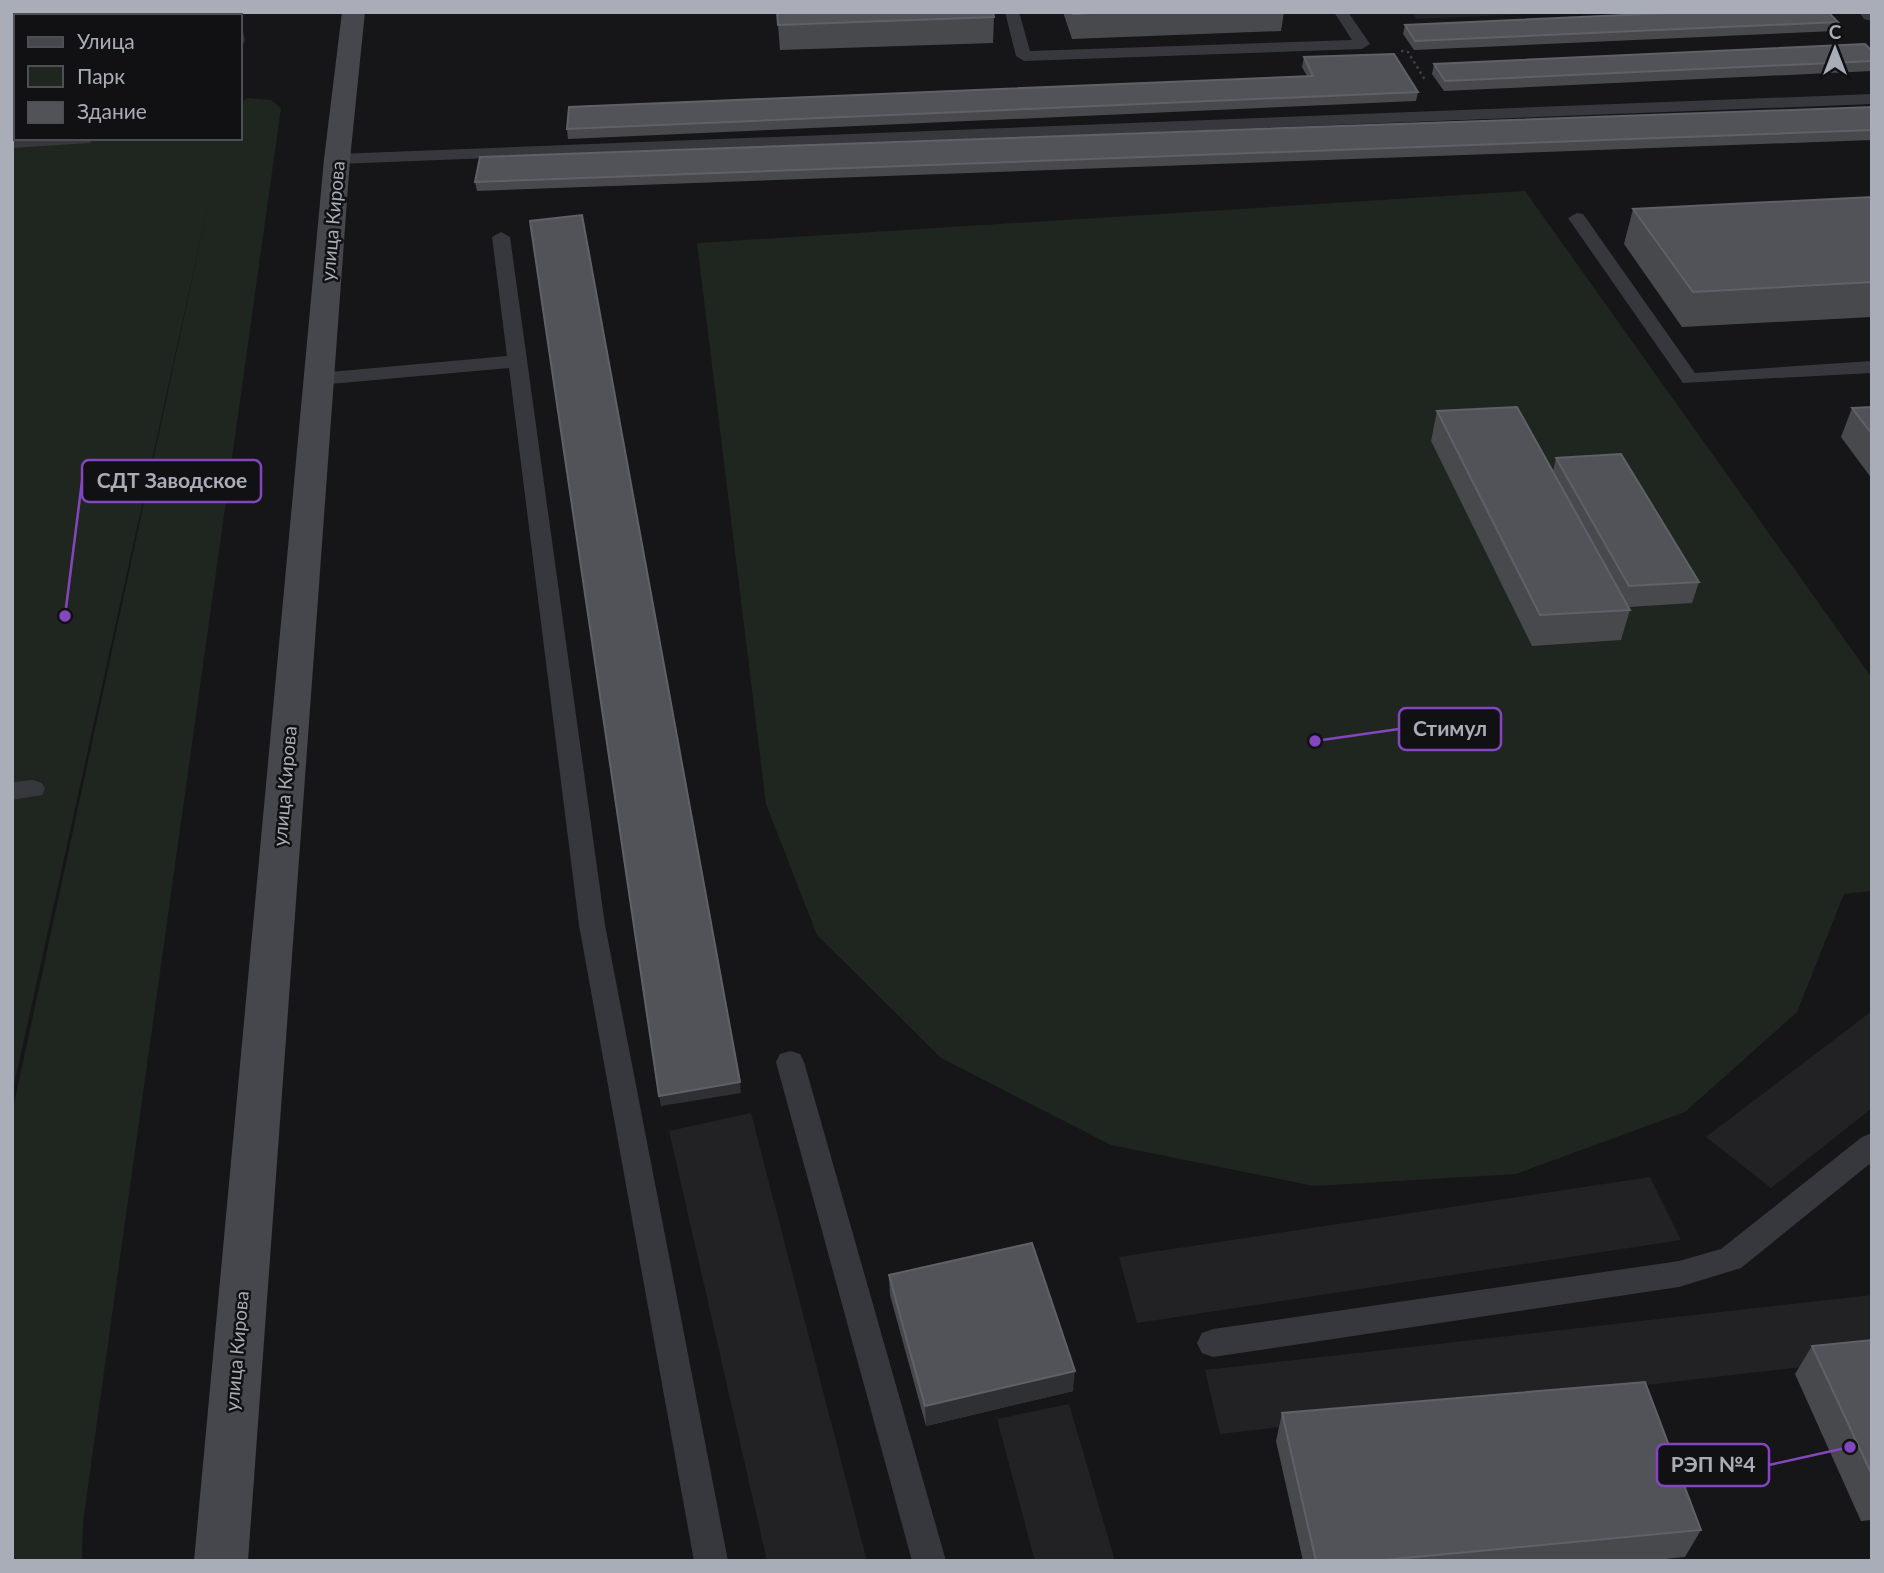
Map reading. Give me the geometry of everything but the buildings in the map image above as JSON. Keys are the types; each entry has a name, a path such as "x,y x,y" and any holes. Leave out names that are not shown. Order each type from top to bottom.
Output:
{"main road":[{"name":"улица Кирова","path":"221,1561 337,159 354,12"}],"lane":[{"path":"1012,12 1024,55 1362,44"},
{"path":"1341,12 1362,44"},
{"path":"337,159 1446,118 1872,99"},
{"path":"12,143 58,140"},
{"path":"1577,218 1690,379 1872,367"},
{"path":"501,237 592,925 710,1561"},
{"path":"319,379 518,361"},
{"path":"790,1062 929,1561"},
{"path":"1213,1343 1679,1273 1730,1259 1872,1145"}],"path":[{"path":"1362,44 1408,52 1446,118"}],"shaded area":[{"path":"1412,12 1577,12 1416,19"},
{"path":"1872,1011 1872,1108 1771,1188 1706,1137"},
{"path":"751,1113 867,1561 767,1561 669,1131"},
{"path":"1650,1177 1681,1240 1137,1323 1119,1257"},
{"path":"1872,1295 1872,1359 1220,1434 1205,1370"},
{"path":"1069,1404 1115,1561 1035,1561 997,1419"}],"green space":[{"path":"12,68 14,140 242,140 242,102 247,98 271,100 281,108 83,1522 82,1561 12,1561 12,1113 210,197 12,1094"},
{"path":"1525,191 1872,678 1872,891 1844,894 1797,1012 1685,1112 1516,1174 1314,1186 1111,1145 941,1058 817,935 766,804 697,243"}],"place":[{"name":"СДТ Заводское","path":"65,616"},
{"name":"Стимул","path":"1315,741"},
{"name":"РЭП №4","path":"1850,1447"}]}
